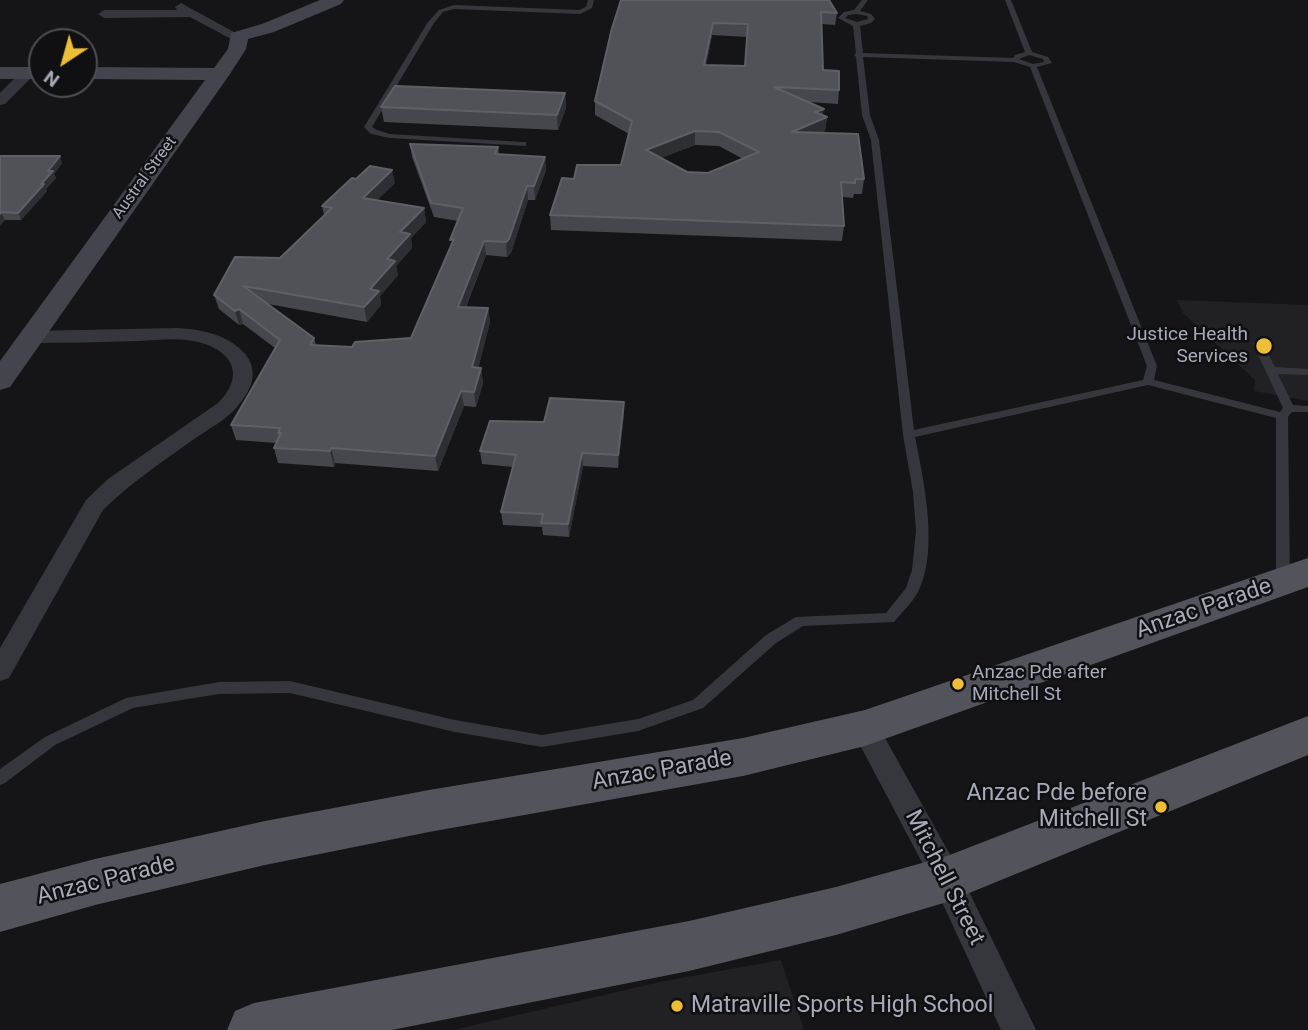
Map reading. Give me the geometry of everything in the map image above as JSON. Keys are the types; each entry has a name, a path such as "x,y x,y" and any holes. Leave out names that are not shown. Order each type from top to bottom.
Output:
{"main road":[{"name":"Anzac Parade","path":"0,908 95,882 265,843 443,808 743,757 865,728 1295,577"},
{"path":"254,1030 689,946 835,911 947,879 1308,735"}],"street":[{"path":"169,0 237,37 268,28 335,0"},
{"path":"104,13 192,13"},
{"name":"Austral Street","path":"0,380 220,74 240,44 237,37"},
{"path":"0,73 28,73"},
{"path":"98,73 220,74"},
{"path":"0,101 28,79"},
{"path":"0,671 94,505 116,484 225,408 234,399 244,378 242,363 231,351 220,343 198,336 174,334 31,337"},
{"name":"Mitchell Street","path":"865,728 947,879 1019,1030"}],"lane":[{"path":"523,144 390,136 374,132 368,127 431,22 441,11 454,7 580,12 589,8 592,0"},
{"path":"856,12 865,0"},
{"path":"1008,0 1028,53"},
{"path":"856,12 869,15 872,19 856,24 841,18 846,13 856,12"},
{"path":"0,778 50,741 131,702 219,688 290,687 454,726 542,741 638,725 698,704 771,639 801,621 890,618 913,590 922,539 917,473 909,435 875,140 866,115 857,55 856,24"},
{"path":"857,55 1016,60 1033,66 1045,65 1048,60 1028,53 1019,54 1016,60"},
{"path":"1033,66 1152,366 1148,382"},
{"path":"1258,344 1286,412 1295,577"},
{"path":"1270,370 1308,372"},
{"path":"909,435 1148,382 1286,412 1308,409"}],"shaded area":[{"name":"Justice Health Services","path":"1177,300 1308,305 1308,401 1254,391 1255,380 1183,313"},
{"name":"Matraville Sports High School","path":"781,960 804,1030 453,1030 664,981"}],"building":[{"path":"621,0 829,0 837,13 821,12 823,70 839,71 839,90 774,87 824,109 815,112 827,117 792,132 858,134 864,179 855,179 855,183 841,182 844,226 550,215 562,178 574,179 577,165 621,165 632,121 595,101","holes":["713,23 748,24 745,66 704,65","695,131 719,132 759,152 708,173 687,172 646,150"]},
{"path":"395,86 565,93 557,115 381,107"},
{"path":"410,144 498,147 495,154 545,157 534,186 527,186 509,239 506,242 484,241 458,307 488,308 472,367 481,368 474,392 461,391 435,456 331,448 330,451 274,448 281,433 278,433 280,428 231,425 280,340 239,309 235,311 214,295 235,257 280,258 332,208 322,206 352,178 356,179 370,166 392,170 363,198 424,208 400,232 410,234 387,259 395,261 370,289 379,291 364,307 243,286 314,338 310,345 352,347 355,342 411,338 454,239 450,240 463,208 431,203"},
{"path":"0,156 60,156 48,171 53,171 41,184 44,184 18,213 0,214"},
{"path":"550,398 624,402 618,455 582,453 568,524 541,523 543,514 501,512 516,455 480,451 490,421 544,422"}],"place":[{"name":"Justice Health Services","path":"1264,346"},
{"name":"Anzac Pde after Mitchell St","path":"958,684"},
{"name":"Anzac Pde before Mitchell St","path":"1161,807"},
{"name":"Matraville Sports High School","path":"677,1006"}]}
